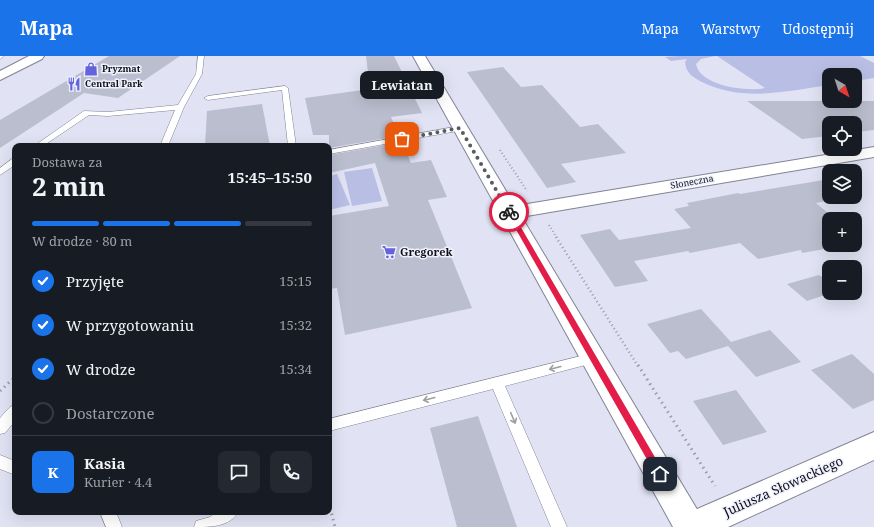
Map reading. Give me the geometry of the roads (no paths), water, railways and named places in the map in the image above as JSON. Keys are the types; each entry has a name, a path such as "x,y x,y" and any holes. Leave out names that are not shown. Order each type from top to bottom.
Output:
{"street":[{"path":"0,76 38,56"},
{"path":"419,56 691,527"},
{"name":"Słoneczna","path":"509,213 874,152"},
{"name":"Juliusza Słowackiego","path":"691,527 874,446"}],"lane":[{"path":"165,143 180,107 198,74 201,56"},
{"path":"208,98 285,88 292,143"},
{"path":"42,143 87,113 108,114 180,107"},
{"path":"332,151 460,128"},
{"path":"0,172 12,164"},
{"path":"332,424 593,358"},
{"path":"497,382 559,527"},
{"path":"0,428 12,414"},
{"path":"0,462 12,467"},
{"path":"109,515 114,527"},
{"path":"202,527 214,523 226,515"}],"place":[{"name":"Pryzmat","path":"91,69"},
{"name":"Central Park","path":"74,84"},
{"name":"Lewiatan","path":"402,139"},
{"name":"Gregorek","path":"389,252"}]}
